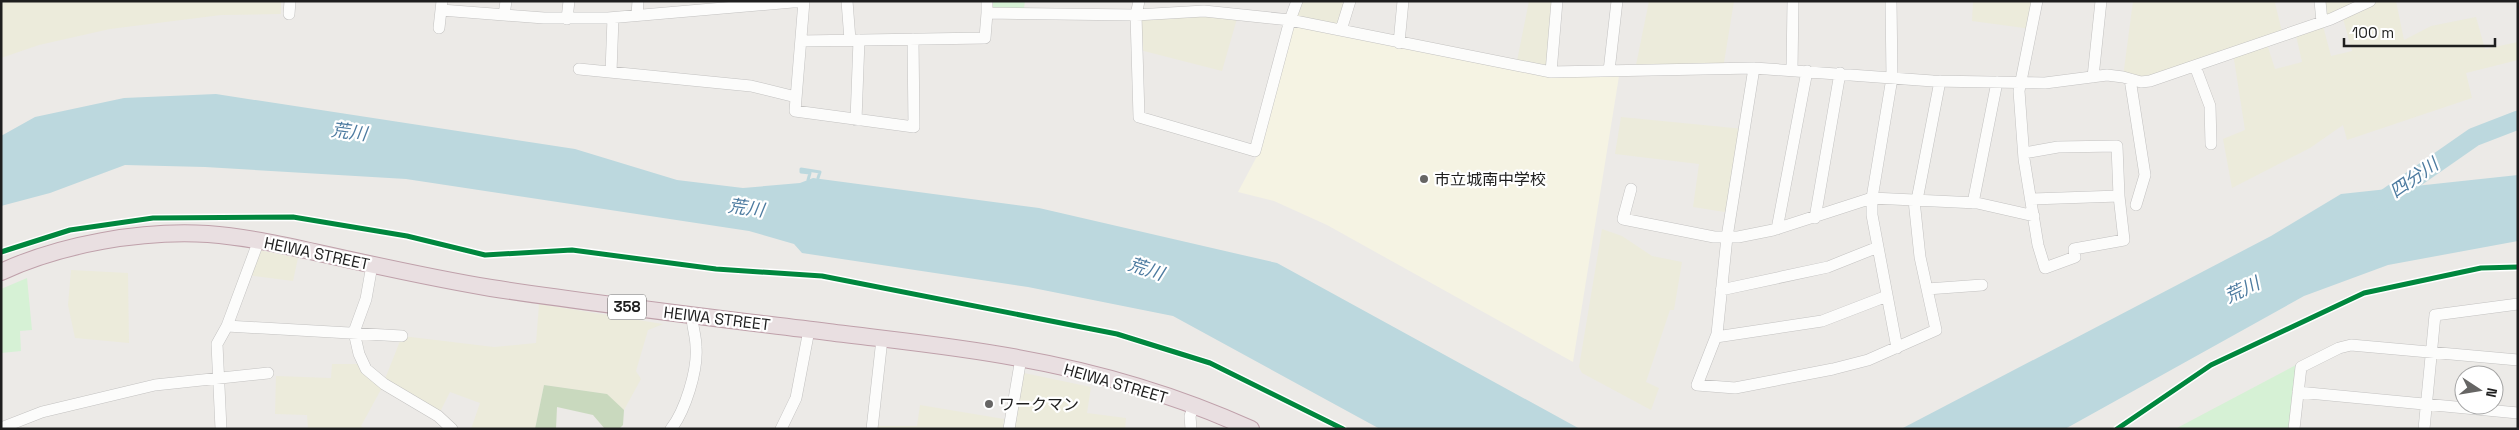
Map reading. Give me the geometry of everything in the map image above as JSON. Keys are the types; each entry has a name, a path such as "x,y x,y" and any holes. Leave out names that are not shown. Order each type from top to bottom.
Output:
{"highway":[{"name":"HEIWA STREET","path":"1,272 58,253 127,238 207,234 260,240 488,287 692,316 1021,358 1084,373 1194,406 1251,429"}],"street":[{"path":"289,14 290,1"},
{"path":"504,15 506,1"},
{"path":"566,19 569,1"},
{"path":"637,14 638,1"},
{"path":"439,28 442,6 504,15 566,19 613,18 637,14 712,11 804,1 795,110 914,127 913,39"},
{"path":"848,1 854,40 856,120"},
{"path":"1139,1 1136,15 1139,117 1255,151 1290,20 1297,1"},
{"path":"1341,30 1350,1"},
{"path":"1399,42 1403,1"},
{"path":"1551,72 1557,1"},
{"path":"1609,71 1617,1"},
{"path":"1792,70 1793,1"},
{"path":"1891,1 1892,78 1872,198 1872,215 1897,348"},
{"path":"2024,153 2058,147 2117,146 2119,196 2124,240 2074,250 2075,258 2045,268 2038,245 2024,153 2019,91 2037,1"},
{"path":"2093,77 2101,1"},
{"path":"2320,1 2322,22"},
{"path":"801,41 985,38 987,7 1136,15 1184,7 1204,11 1290,20 1551,72 1754,68 1940,81 2045,83 2108,76 2141,82 2150,81 2322,22 2370,1"},
{"path":"611,72 613,18"},
{"path":"2195,66 2210,106 2211,144"},
{"path":"1754,68 1727,237 1716,337 1697,386 1735,388 1868,360 1936,330 1920,257 1916,200 1940,81"},
{"path":"579,69 751,86 796,97"},
{"path":"1777,229 1807,71"},
{"path":"1815,218 1840,73"},
{"path":"2130,79 2145,175 2136,205"},
{"path":"1973,203 1997,82"},
{"path":"1632,190 1622,220 1714,237 1727,237 1777,229 1872,198 1973,203 2034,216"},
{"path":"2031,200 2119,196"},
{"path":"221,429 217,379 217,344 227,326 260,240"},
{"path":"1721,290 1828,267 1878,247"},
{"path":"372,264 366,299 354,332 359,354 366,369 384,384 438,416 452,429"},
{"path":"1927,289 1982,285"},
{"path":"1716,337 1822,321 1887,296"},
{"path":"2424,429 2435,315 2518,304"},
{"path":"671,429 686,400 693,374 696,348 692,316"},
{"path":"227,326 402,336"},
{"path":"781,429 796,398 809,330"},
{"path":"872,429 882,339"},
{"path":"2294,429 2301,367 2339,348 2350,345 2518,360"},
{"path":"1009,429 1021,358"},
{"path":"1,428 42,412 155,385 268,374"},
{"path":"2298,392 2518,413"},
{"path":"1191,429 1190,416 1194,406"}],"shaded area":[{"path":"1,1 281,1 281,14 221,15 110,29 39,45 1,58"},
{"path":"1297,1 1350,1 1341,30 1290,20"},
{"path":"1529,1 1557,1 1551,72 1516,66"},
{"path":"1649,1 1734,1 1723,69 1635,70"},
{"path":"1973,1 2037,1 2032,29 1972,21"},
{"path":"2133,1 2281,1 2275,3 2283,36 2266,41 2275,69 2302,62 2295,31 2317,24 2315,1 2396,1 2404,40 2431,26 2476,17 2485,49 2518,42 2518,60 2466,73 2472,98 2347,140 2343,125 2310,148 2232,188 2223,139 2245,130 2233,53 2150,81 2123,77","holes":["2342,15 2352,51 2331,56 2322,22"]},
{"path":"1136,15 1238,15 1222,71 1136,49"},
{"name":"市立城南中学校","path":"1290,20 1551,72 1620,70 1573,362 1327,225 1274,201 1238,192 1256,158"},
{"path":"1621,117 1744,129 1731,213 1693,207 1699,164 1615,154"},
{"path":"1602,229 1622,236 1652,256 1682,262 1674,310 1670,310 1646,382 1659,388 1651,410 1582,373 1579,367"},
{"path":"259,250 298,258 293,281 247,275"},
{"path":"71,270 128,273 129,343 75,338 68,305"},
{"path":"539,304 663,324 648,330 636,371 641,379 624,410 606,394 544,385 535,429 471,429 480,403 450,392 438,416 384,384 361,426 365,429 308,429 307,415 275,414 276,376 331,378 332,364 363,364 383,384 402,336 494,347 536,343"},
{"path":"1024,373 1091,387 1087,413 1126,418 1125,429 1013,429"},
{"path":"920,405 1004,419 1003,429 876,429 876,426 917,426"}],"green space":[{"path":"987,1 1025,1 1024,8 987,8"},
{"path":"27,278 32,330 20,331 21,351 1,353 1,289"},
{"path":"2296,365 2289,429 2175,429"},
{"path":"544,385 607,394 624,410 623,425 619,429 605,429 593,415 557,407 556,429 535,429"}],"water":[{"name":"荒川","path":"216,94 575,149 677,180 743,188 800,183 813,178 1039,208 1277,263 1580,429 1380,429 1173,316 1028,287 802,253 794,244 749,231 406,179 205,167 125,165 50,193 1,206 1,136 35,117 124,98"},
{"name":"荒川","path":"2518,175 2518,241 2388,265 2304,296 2065,429 1901,429 2271,236 2341,194"}],"waterway":[{"name":"四分川","path":"2382,201 2474,137 2518,120"},
{"path":"808,180 810,173 801,172 801,169 820,172 818,178"}],"cycle path":[{"path":"1,252 70,230 153,218 293,217 407,236 485,255 572,250 716,269 822,276 1117,334 1210,363 1343,429"},
{"path":"2117,429 2211,365 2364,293 2481,268 2518,267"}],"place":[{"name":"市立城南中学校","path":"1424,179"},
{"name":"ワークマン","path":"989,404"}]}
